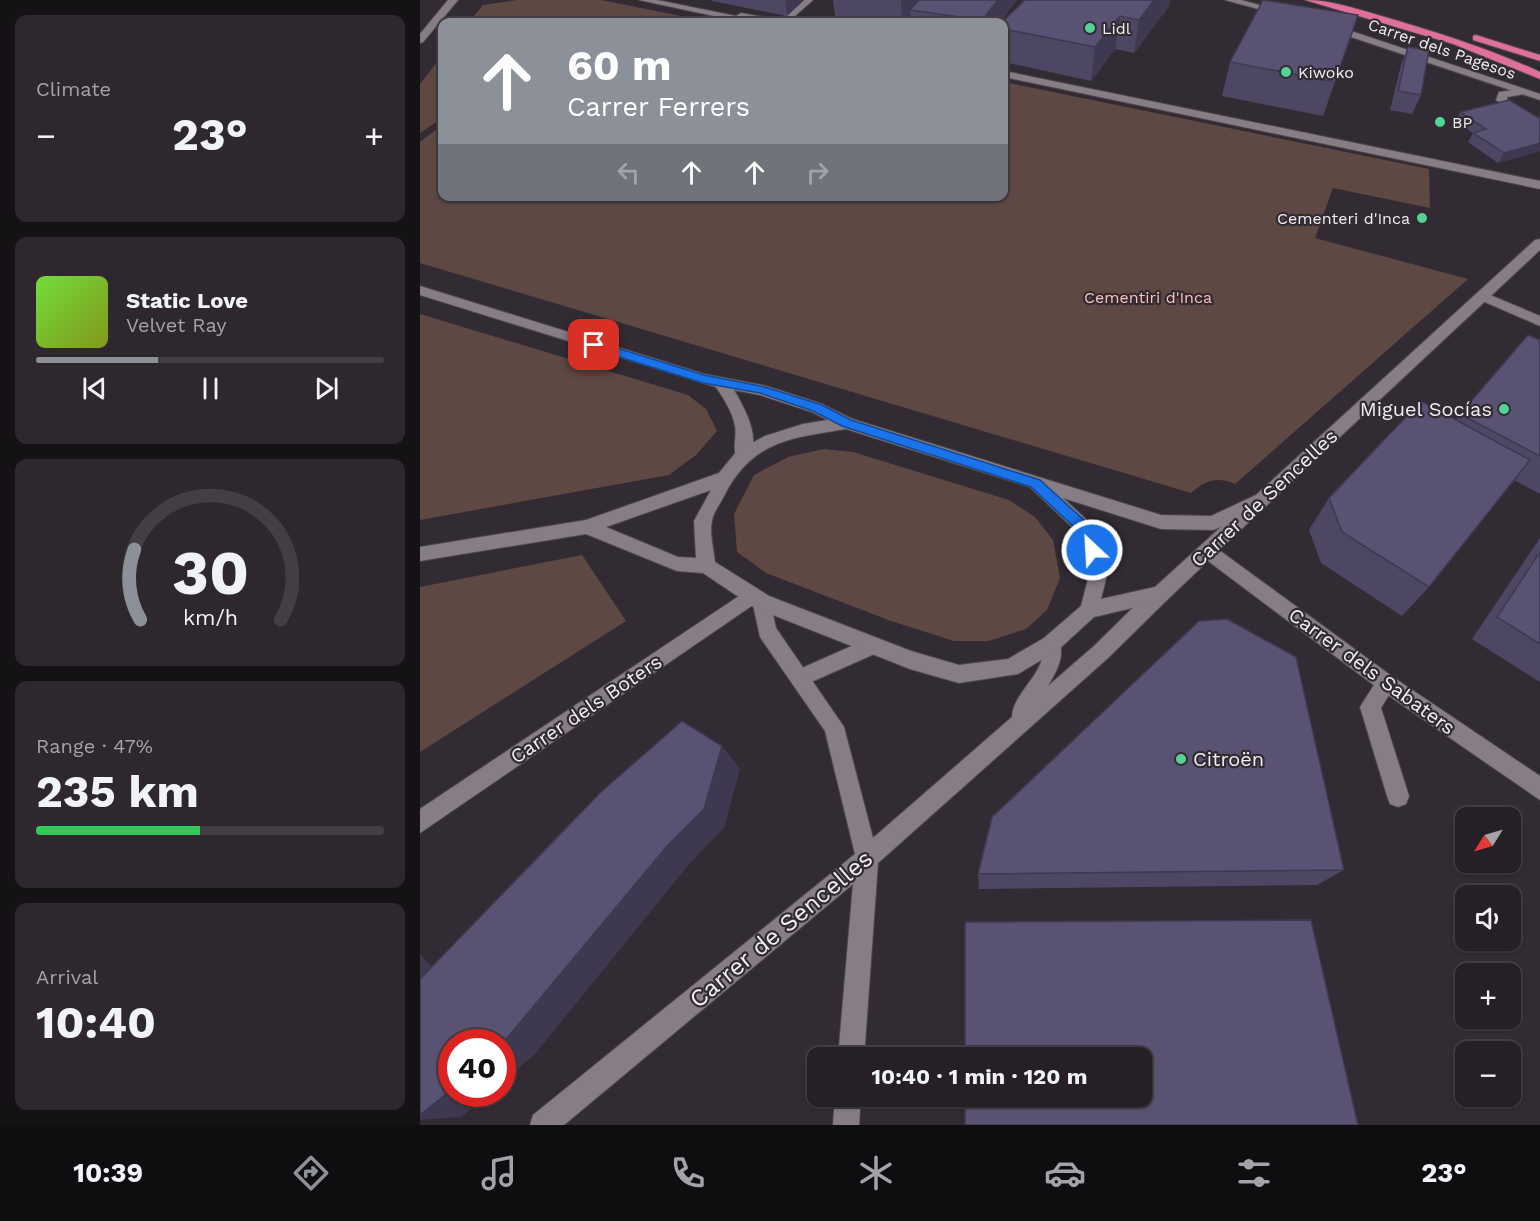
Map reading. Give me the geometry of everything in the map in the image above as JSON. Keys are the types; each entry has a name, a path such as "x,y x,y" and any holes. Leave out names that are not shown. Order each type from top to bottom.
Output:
{"highway":[{"path":"1310,0 1425,32 1540,75"},
{"path":"1347,0 1540,58"}],"street":[{"path":"438,18 453,0"},
{"path":"644,0 733,18"},
{"path":"707,0 698,8 754,18"},
{"path":"788,18 808,0"},
{"path":"1230,0 1293,16"},
{"path":"420,40 438,18"},
{"name":"Carrer dels Pagesos","path":"1316,22 1540,97"},
{"path":"1008,75 1540,185"},
{"path":"1521,92 1507,92 1503,94 1501,100 1540,126"},
{"name":"Carrer de Sencelles","path":"543,1125 867,858 1101,652 1206,550 1540,243"},
{"path":"420,290 722,384 761,390 818,408 846,423 1161,522 1213,523 1261,500"},
{"path":"1484,296 1540,321"},
{"path":"722,384 741,413 746,435 743,455"},
{"path":"706,566 703,521 725,478 743,455 771,440 803,430 846,423"},
{"path":"420,554 587,527 725,478"},
{"path":"1036,483 1081,525 1088,542 1097,579 1089,610"},
{"path":"587,527 677,564 706,566 757,599 872,646 959,674 1011,668 1051,644 1089,610 1160,594"},
{"name":"Carrer dels Sabaters","path":"1206,550 1386,683 1540,789"},
{"path":"757,599 767,631 834,727 867,858 852,1047"},
{"name":"Carrer dels Boters","path":"420,822 757,599"},
{"name":"Carrer de Sencelles","path":"1014,727 1051,662 1051,644"},
{"path":"801,678 872,646"},
{"path":"1386,683 1370,707 1398,796"},
{"path":"846,1125 847,1107"}],"green space":[{"path":"517,0 601,0 691,18 590,18 595,14 588,18 472,18 483,5"},
{"path":"438,61 438,121 420,133 420,84"},
{"name":"Cementiri d'Inca","path":"1008,83 1429,169 1430,208 1333,188 1315,238 1468,279 1235,484 1222,480 1206,482 1191,493 420,263 420,142 438,128 438,201 1008,201"},
{"path":"420,314 688,395 706,409 717,431 696,455 669,475 420,520"},
{"path":"824,449 853,452 1009,500 1035,517 1053,540 1060,578 1047,610 1026,629 989,641 954,641 891,621 766,573 737,552 734,514 754,475 788,457"},
{"path":"582,555 626,621 420,752 420,587"}],"building":[{"path":"919,0 998,0 984,18 910,10"},
{"path":"1025,0 1154,0 1139,20 1120,16 1095,47 1008,30 1006,18"},
{"path":"1263,0 1358,15 1335,82 1230,62"},
{"path":"1408,47 1429,50 1421,95 1398,91"},
{"path":"1509,100 1540,117 1540,143 1504,153 1473,133 1486,129 1460,112"},
{"path":"1528,335 1540,340 1540,456 1460,414"},
{"path":"1421,401 1530,460 1429,587 1342,532 1329,498"},
{"path":"1540,552 1540,644 1497,617"},
{"name":"Citroën","path":"1227,619 1296,657 1344,870 978,874 992,817 1199,621"},
{"path":"682,721 722,746 704,809 667,846 514,1029 438,1029 438,1100 420,1115 420,979 601,792"},
{"path":"1311,920 1358,1125 965,1125 965,1107 1152,1107 1152,1047 965,1047 965,922"}],"place":[{"name":"Lidl","path":"1090,28"},
{"name":"Kiwoko","path":"1286,72"},
{"name":"BP","path":"1440,122"},
{"name":"Cementeri d'Inca","path":"1422,218"},
{"name":"Miguel Socías","path":"1504,409"},
{"name":"Citroën","path":"1181,759"}],"route":[{"path":"594,345 703,379 761,390 818,408 846,423 1036,483 1081,525 1092,550"}]}
